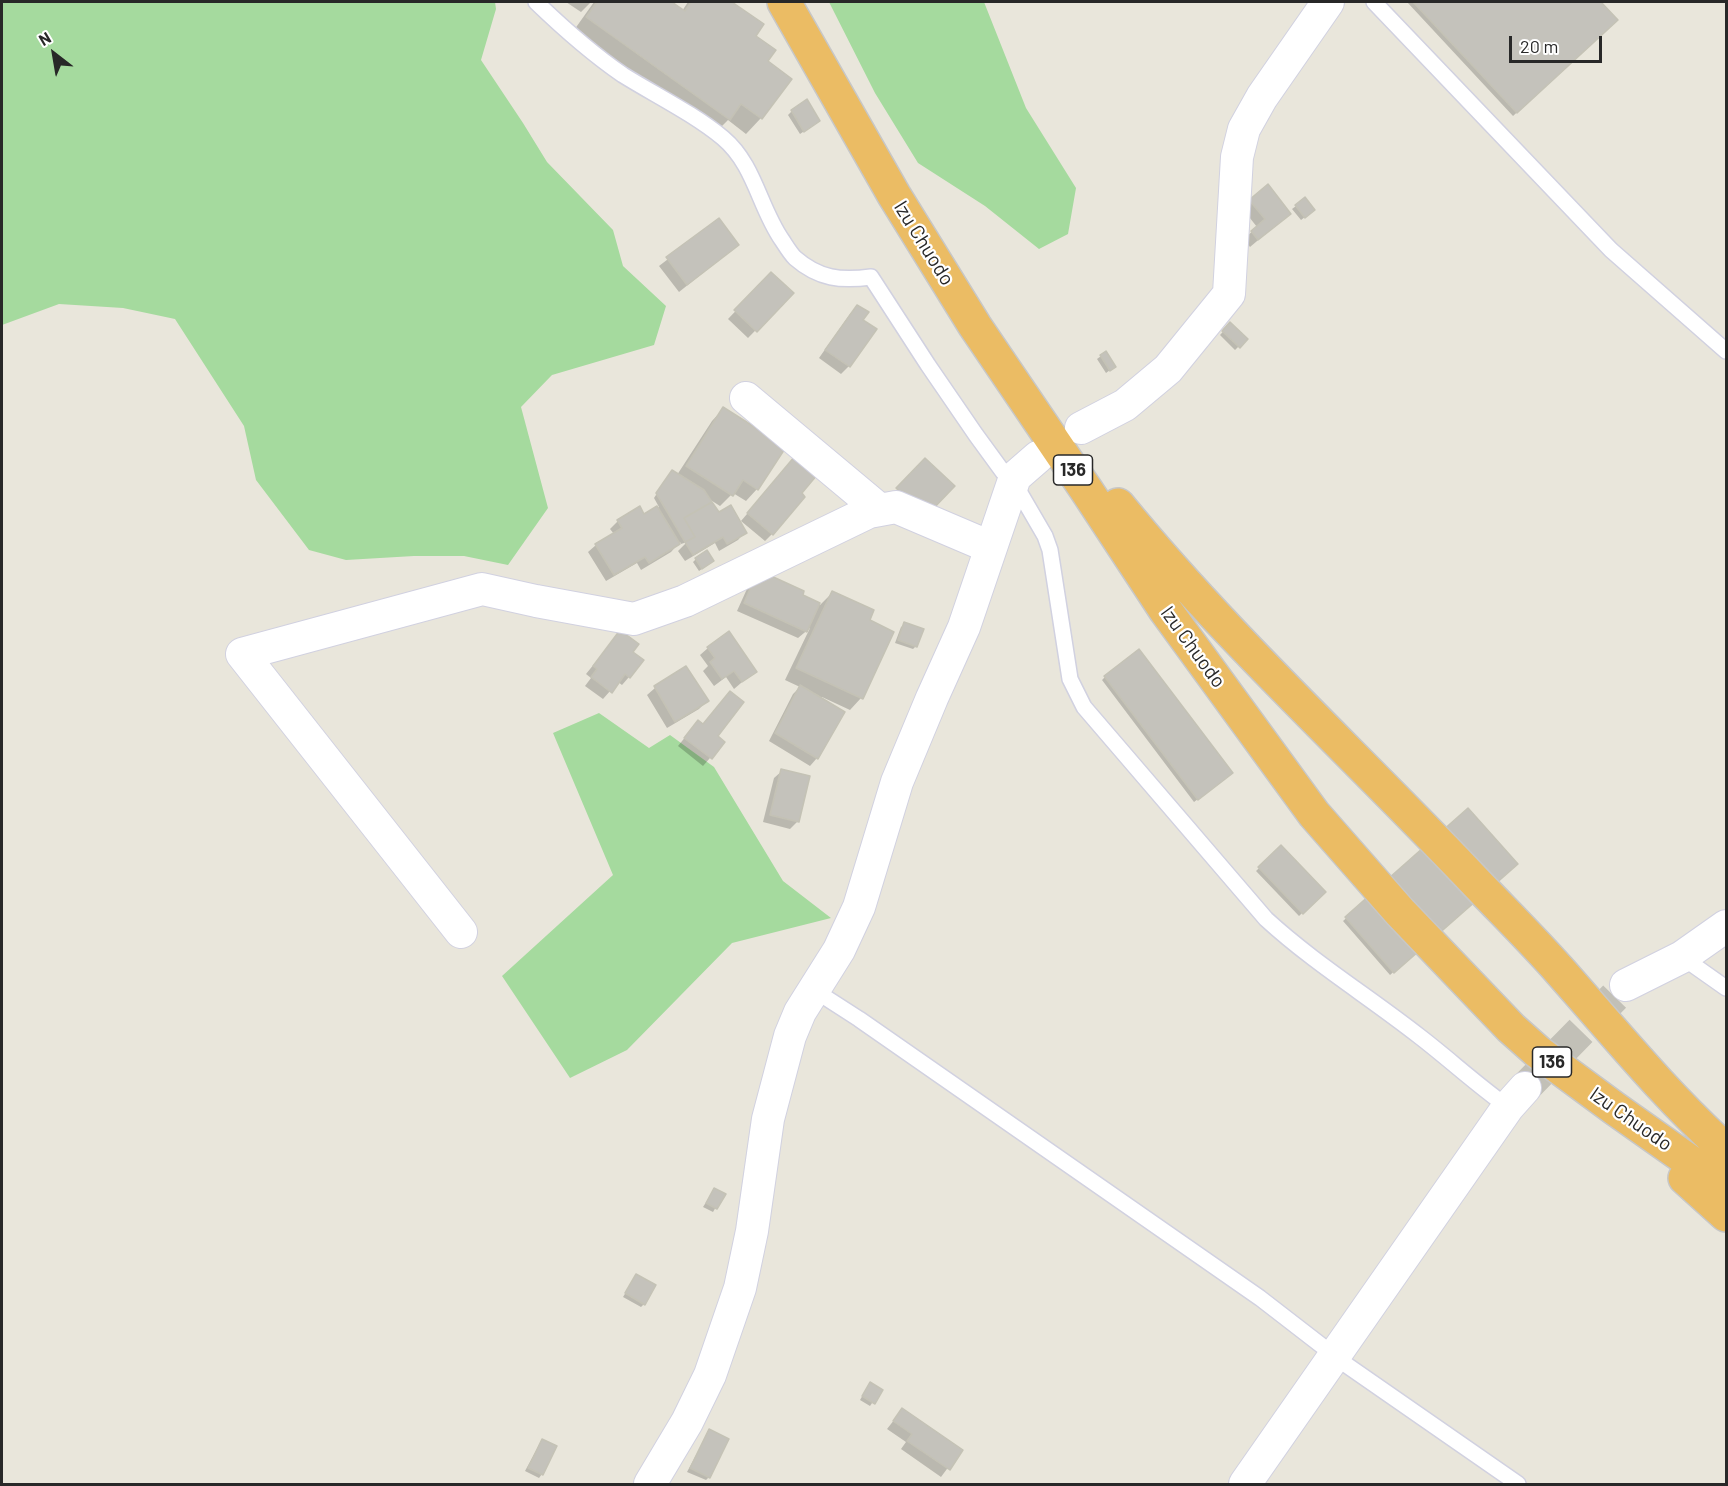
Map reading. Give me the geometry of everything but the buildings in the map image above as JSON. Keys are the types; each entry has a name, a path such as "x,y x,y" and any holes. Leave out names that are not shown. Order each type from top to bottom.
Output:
{"highway":[{"name":"Izu Chuodo","path":"784,2 894,195 975,326 1166,611 1314,814 1400,912 1511,1028 1538,1052 1614,1108 1726,1186"},
{"name":"Izu Chuodo","path":"806,2 896,166 1012,351 1093,474 1156,550 1233,635 1470,876 1558,969 1697,1124 1726,1150"},
{"path":"1633,1054 1726,1120"},
{"name":"136","path":"1614,1108 1726,1215"}],"street":[{"path":"1081,428 1125,405 1168,369 1229,294 1237,157 1244,129 1262,97 1328,2"},
{"path":"746,398 880,510"},
{"path":"651,1485 687,1422 710,1375 740,1287 752,1231 768,1119 790,1036 800,1012 839,950 859,908 897,782 964,627 1013,481 1038,457"},
{"path":"461,932 243,654 482,589 634,619 685,601 869,512 896,507 990,547"},
{"path":"1626,985 1682,957 1726,926"},
{"path":"1245,1485 1517,1097"}],"lane":[{"path":"536,2 575,40 622,74 723,138 740,155 750,172 770,224 793,256 814,272 836,279 871,277 964,417 1003,472 1013,481 1045,536 1050,550 1070,679 1084,707 1266,919 1297,948 1419,1035 1482,1089 1517,1097"},
{"path":"1374,2 1611,250 1726,351"},
{"path":"1682,957 1726,988"},
{"path":"814,990 1250,1291 1336,1357 1518,1485"}],"green space":[{"path":"2,2 495,2 496,9 481,60 547,162 613,230 623,266 666,306 654,345 552,375 521,407 548,508 508,565 464,556 346,560 309,550 256,480 244,426 175,319 123,308 59,304 2,325"},
{"path":"829,2 984,2 1026,108 1076,188 1068,234 1039,249 985,206 918,163 875,93"},
{"path":"599,713 649,748 670,735 714,767 783,881 831,918 732,943 627,1050 570,1078 502,976 613,875 553,733"}],"tunnel":[{"path":"1525,1088 1626,985"}]}
